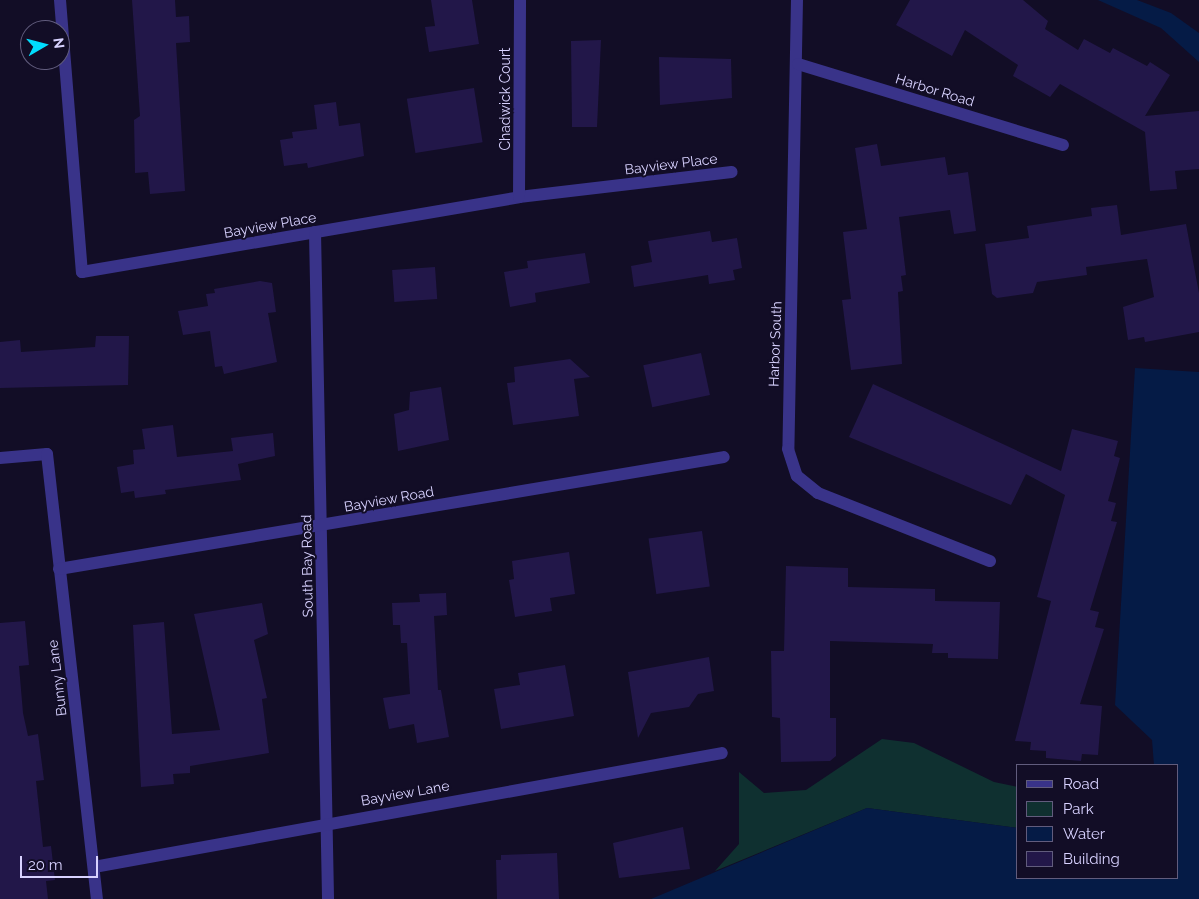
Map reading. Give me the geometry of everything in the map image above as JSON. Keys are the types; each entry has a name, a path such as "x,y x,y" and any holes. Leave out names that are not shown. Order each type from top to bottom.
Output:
{"street":[{"name":"Bayview Place","path":"60,0 82,272 520,197 732,172"},
{"name":"Chadwick Court","path":"520,0 520,197"},
{"name":"Harbor South","path":"798,0 798,64 788,424 788,450 796,476 818,493 990,561"},
{"name":"Harbor Road","path":"798,64 1063,145"},
{"name":"South Bay Road","path":"315,232 328,822 328,899"},
{"name":"Bunny Lane","path":"0,458 47,454 97,899"},
{"name":"Bayview Road","path":"59,569 724,457"},
{"name":"Bayview Lane","path":"94,867 328,822 722,753"}],"green space":[{"path":"882,739 914,743 994,782 1016,787 1016,828 867,808 715,871 739,844 739,772 764,793 806,790"}],"water":[{"path":"1098,0 1137,0 1171,13 1199,33 1199,62 1161,28"},
{"path":"1135,368 1199,372 1199,899 651,899 867,808 1016,828 1016,879 1179,879 1179,764 1154,764 1152,740 1115,705"}],"building":[{"path":"132,0 175,0 176,17 189,16 190,42 176,43 185,191 150,194 148,172 135,173 134,120 140,116"},
{"path":"431,0 472,0 479,44 429,52 425,27 435,26"},
{"path":"910,0 1023,0 1048,21 1045,29 1078,50 1084,39 1110,53 1113,48 1147,66 1150,62 1170,75 1145,116 1199,111 1199,169 1175,171 1177,189 1150,191 1145,132 1060,84 1050,97 1013,76 1018,65 965,30 952,56 896,25"},
{"path":"601,40 597,127 572,127 571,41"},
{"path":"659,57 731,59 732,98 660,105"},
{"path":"474,88 483,142 415,153 407,99"},
{"path":"336,102 339,126 360,123 364,156 308,168 307,163 284,166 280,140 293,138 292,132 317,129 314,105"},
{"path":"877,144 881,166 945,157 948,175 968,172 976,231 954,234 950,210 899,217 906,275 901,276 903,291 898,292 902,364 851,370 842,300 851,299 843,232 867,229 855,148"},
{"path":"1117,205 1121,235 1186,224 1199,293 1199,332 1145,342 1144,337 1128,340 1123,307 1154,297 1147,259 1086,267 1087,275 1037,282 1033,293 997,298 992,294 985,244 1029,238 1027,226 1092,216 1091,208"},
{"path":"710,231 712,242 737,238 742,268 733,270 735,280 709,284 708,275 634,287 631,266 652,262 648,241"},
{"path":"585,253 590,283 535,293 536,302 510,307 504,272 528,268 527,261"},
{"path":"435,267 437,299 394,302 392,270"},
{"path":"260,281 272,283 276,312 268,313 277,362 224,374 222,366 215,367 210,331 183,335 178,311 208,306 206,294 215,293 214,289"},
{"path":"96,336 129,336 128,385 0,388 0,342 20,340 21,352 95,347"},
{"path":"701,353 710,395 652,407 643,365"},
{"path":"570,359 590,377 574,379 579,416 513,425 507,383 515,382 514,367"},
{"path":"873,384 1061,471 1072,429 1118,441 1114,456 1120,458 1108,501 1116,503 1111,521 1117,522 1090,610 1099,612 1095,627 1104,629 1080,704 1102,706 1098,755 1082,754 1081,761 1046,758 1046,751 1030,750 1031,742 1015,741 1051,601 1037,597 1065,495 1026,474 1011,505 849,437"},
{"path":"441,387 449,440 398,451 394,414 409,410 410,392"},
{"path":"173,425 177,457 233,451 231,438 273,433 275,456 238,464 241,480 165,490 166,494 135,498 134,491 121,493 117,467 134,464 133,450 145,449 142,429"},
{"path":"702,531 710,586 656,594 649,539"},
{"path":"569,552 575,594 550,598 552,611 515,617 509,580 514,579 512,561"},
{"path":"786,566 848,568 848,587 935,589 935,601 1000,602 998,659 948,658 948,653 932,653 933,644 830,641 830,718 836,718 836,756 830,761 781,762 780,718 772,717 771,651 784,651"},
{"path":"446,593 447,615 434,616 438,690 441,690 449,737 417,743 414,724 389,729 383,698 410,694 407,643 401,643 400,625 393,625 392,603 420,602 419,594"},
{"path":"262,603 268,634 254,640 267,698 262,699 269,753 190,766 190,773 173,774 174,784 141,787 133,625 164,622 172,734 220,730 194,614"},
{"path":"25,621 29,665 19,666 23,713 28,736 38,734 44,780 36,781 43,847 51,846 55,880 46,881 48,899 0,899 0,623"},
{"path":"709,657 714,691 698,694 689,707 651,713 638,738 628,672"},
{"path":"565,665 574,716 501,729 494,689 520,685 518,673"},
{"path":"683,827 690,869 619,878 613,843"},
{"path":"557,853 559,899 497,899 496,860 501,860 501,855"}]}
